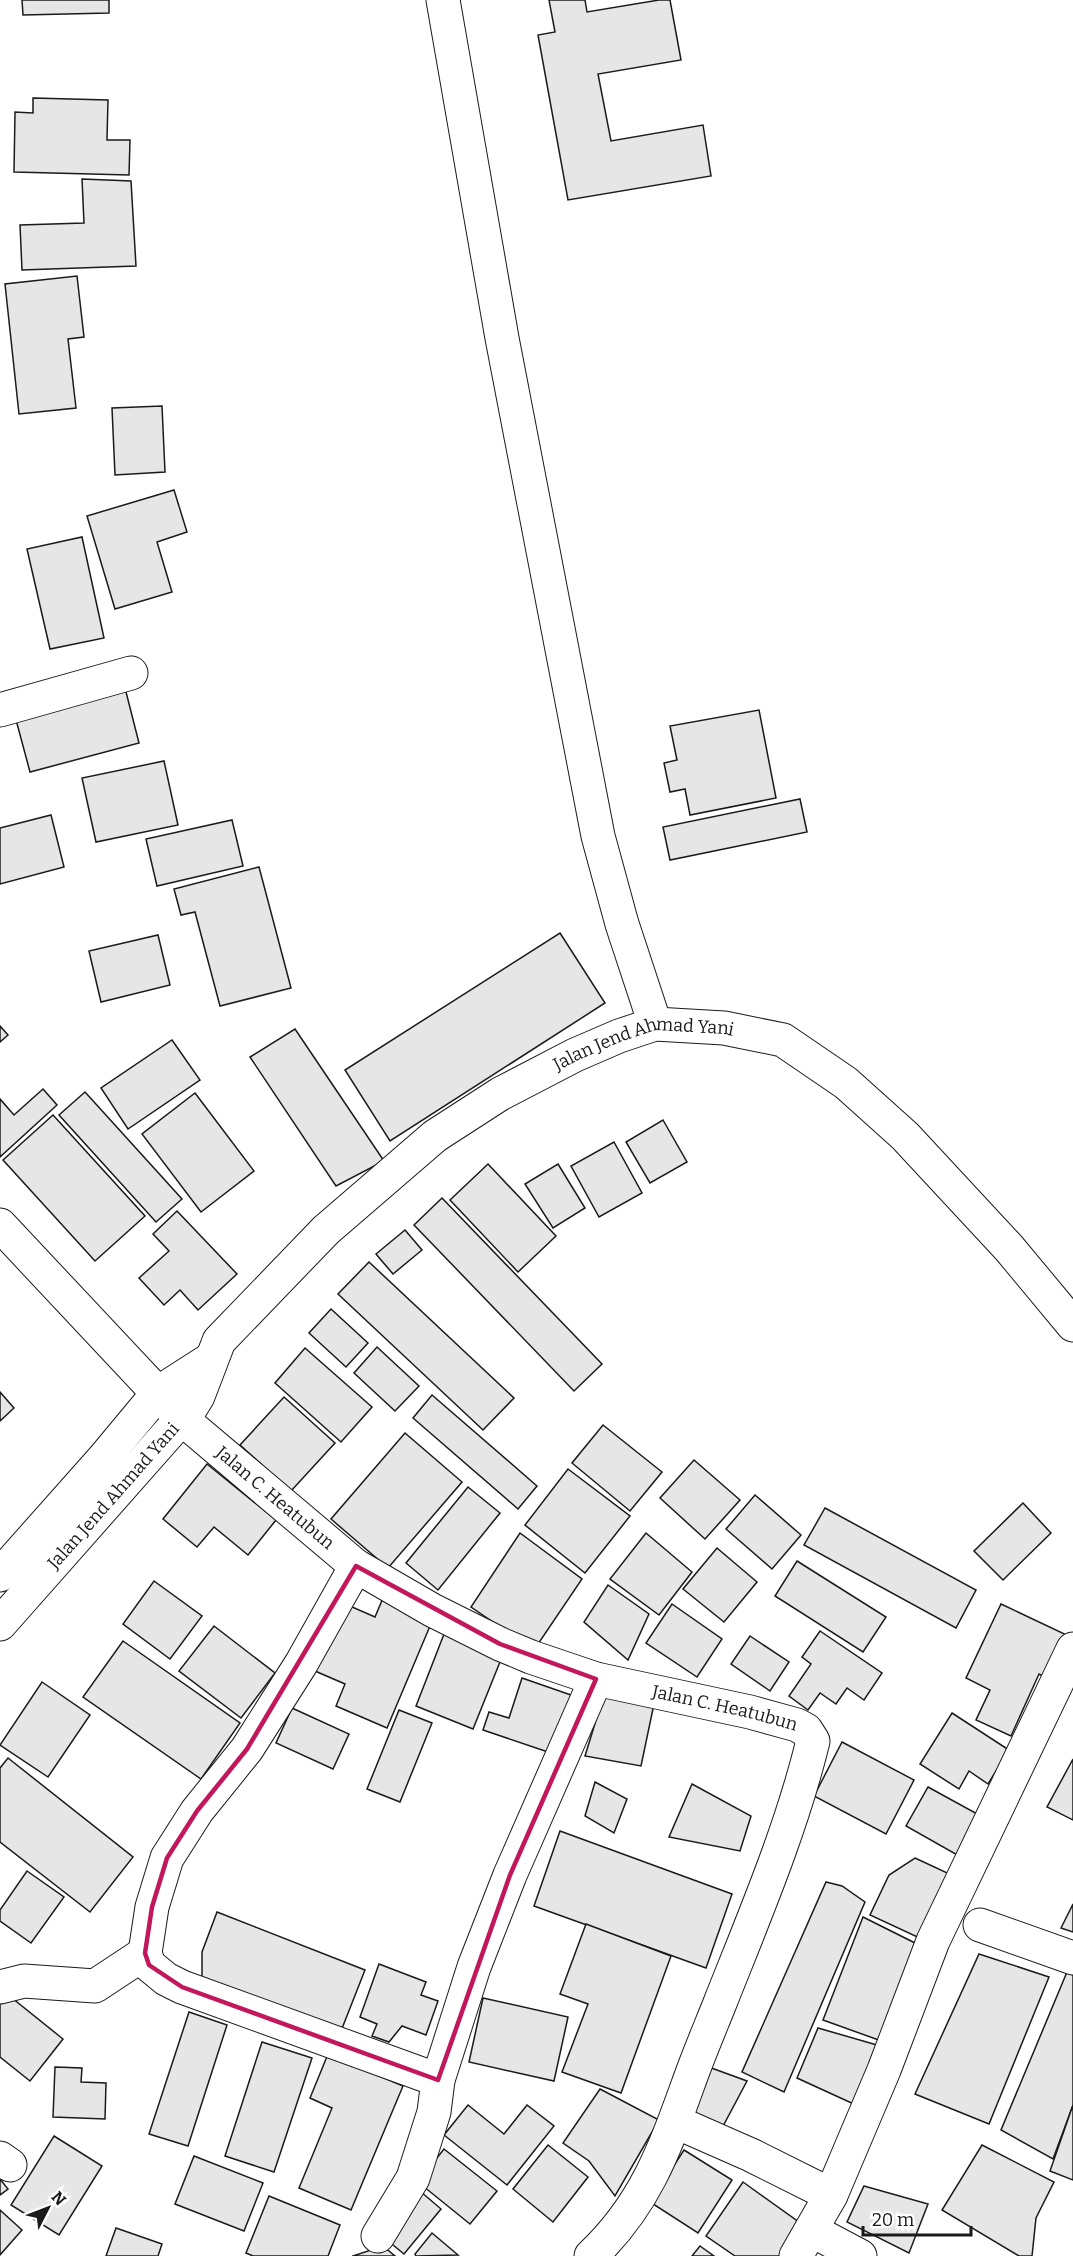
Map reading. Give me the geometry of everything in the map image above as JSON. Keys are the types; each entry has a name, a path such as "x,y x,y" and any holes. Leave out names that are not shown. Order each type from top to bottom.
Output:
{"street":[{"path":"443,0 502,338 598,836 622,924 655,1024"},
{"path":"0,710 131,673"},
{"name":"Jalan Jend Ahmad Yani","path":"0,1624 182,1419 198,1396 219,1341 326,1230 435,1136 500,1094 619,1036 655,1024 724,1028 783,1040 846,1083 905,1136 1009,1248 1073,1325"},
{"path":"0,1225 158,1393"},
{"name":"Jalan Jend Ahmad Yani","path":"0,1575 97,1467 158,1393 211,1359"},
{"name":"Jalan C. Heatubun","path":"158,1393 182,1419 356,1566 414,1600 500,1644 597,1679 750,1712 807,1730 813,1741 802,1785 765,1892 694,2069 676,2122 647,2185 624,2219 591,2256"},
{"path":"356,1566 301,1664 247,1749 197,1811 167,1858 152,1907 145,1953 149,1965 182,1987 438,2080"},
{"path":"860,2256 803,2243 831,2195 884,2070 933,1941 1073,1649"},
{"path":"378,2236 413,2178 434,2112 438,2080 474,1967 510,1875 597,1679"},
{"path":"980,1925 1073,1958"},
{"path":"0,1987 24,1981 95,1986 145,1953"},
{"path":"676,2122 751,2155 831,2195"}],"highlighted area":[{"path":"356,1566 500,1644 596,1679 510,1875 438,2080 182,1987 149,1965 145,1953 152,1907 167,1858 197,1811 247,1749"}],"building":[{"path":"22,0 109,0 109,13 23,15"},
{"path":"549,0 585,0 587,12 670,0 681,60 598,74 611,141 703,125 711,176 568,200 538,35 555,32"},
{"path":"33,98 108,100 107,140 130,140 129,175 14,172 15,112 33,113"},
{"path":"82,179 131,181 136,266 22,270 20,225 84,223"},
{"path":"77,276 84,337 68,339 76,408 19,414 5,284"},
{"path":"162,406 165,472 115,475 112,408"},
{"path":"174,490 187,532 157,542 172,592 115,609 87,516"},
{"path":"82,537 104,638 50,649 27,549"},
{"path":"125,688 139,743 30,772 15,716"},
{"path":"759,710 776,798 690,815 685,789 670,792 664,763 677,760 670,726"},
{"path":"164,761 178,825 96,842 82,778"},
{"path":"800,799 807,832 670,860 663,827"},
{"path":"51,815 64,867 0,884 0,828"},
{"path":"232,820 243,866 157,886 146,839"},
{"path":"259,867 291,988 220,1006 195,912 181,915 174,889"},
{"path":"560,933 605,1003 390,1141 345,1070"},
{"path":"158,935 170,985 101,1002 89,951"},
{"path":"0,1026 8,1035 0,1042"},
{"path":"295,1029 384,1161 336,1186 250,1057"},
{"path":"172,1040 200,1080 128,1129 101,1088"},
{"path":"43,1089 57,1105 0,1157 0,1099 14,1115"},
{"path":"85,1092 182,1199 156,1222 59,1115"},
{"path":"195,1093 254,1171 201,1212 142,1134"},
{"path":"53,1115 145,1216 95,1261 3,1160"},
{"path":"663,1120 687,1162 650,1183 626,1142"},
{"path":"614,1142 642,1193 599,1217 571,1166"},
{"path":"488,1164 556,1236 518,1272 450,1200"},
{"path":"558,1164 585,1208 553,1228 525,1184"},
{"path":"442,1198 602,1364 574,1391 414,1225"},
{"path":"177,1211 237,1274 198,1310 180,1290 164,1305 139,1278 169,1251 153,1234"},
{"path":"405,1230 422,1250 393,1274 376,1254"},
{"path":"369,1262 514,1398 483,1430 338,1294"},
{"path":"331,1309 368,1343 346,1367 309,1333"},
{"path":"377,1347 419,1386 395,1411 354,1373"},
{"path":"305,1348 372,1407 341,1442 275,1383"},
{"path":"0,1392 14,1408 0,1421"},
{"path":"432,1395 537,1486 518,1509 413,1418"},
{"path":"284,1397 335,1443 291,1491 240,1445"},
{"path":"603,1425 662,1472 630,1511 572,1463"},
{"path":"405,1433 462,1482 388,1568 331,1519"},
{"path":"694,1460 740,1500 705,1539 660,1498"},
{"path":"207,1464 276,1520 248,1555 214,1527 197,1547 163,1519"},
{"path":"568,1469 630,1516 585,1573 525,1525"},
{"path":"468,1487 500,1513 438,1590 406,1563"},
{"path":"755,1495 801,1535 772,1569 726,1529"},
{"path":"1023,1503 1051,1533 1003,1580 974,1551"},
{"path":"825,1508 976,1590 956,1628 804,1545"},
{"path":"520,1533 582,1579 534,1650 471,1607"},
{"path":"646,1533 692,1572 659,1615 610,1579"},
{"path":"717,1548 757,1582 724,1622 683,1589"},
{"path":"797,1561 886,1617 863,1652 775,1596"},
{"path":"154,1581 202,1616 170,1659 123,1624"},
{"path":"608,1585 649,1614 628,1660 584,1622"},
{"path":"383,1598 433,1619 387,1728 336,1706 345,1684 315,1671 343,1603 375,1617"},
{"path":"672,1604 722,1639 697,1677 646,1643"},
{"path":"1001,1604 1073,1638 1054,1682 1039,1674 1011,1736 976,1720 990,1690 966,1678"},
{"path":"214,1626 275,1673 241,1718 179,1671"},
{"path":"446,1629 504,1652 473,1729 416,1706"},
{"path":"820,1631 882,1673 864,1700 847,1688 836,1704 820,1693 808,1710 789,1696 811,1664 802,1657"},
{"path":"750,1636 789,1662 770,1691 731,1664"},
{"path":"123,1641 240,1723 201,1779 83,1697"},
{"path":"522,1678 571,1695 551,1753 483,1730 489,1712 509,1718"},
{"path":"42,1682 90,1715 48,1777 0,1745"},
{"path":"605,1691 654,1704 641,1766 585,1756"},
{"path":"292,1708 349,1734 333,1769 276,1743"},
{"path":"399,1710 432,1723 400,1802 367,1789"},
{"path":"952,1713 1009,1750 988,1784 969,1771 959,1789 920,1764"},
{"path":"842,1742 914,1780 886,1834 814,1796"},
{"path":"8,1758 133,1857 90,1912 0,1842 0,1768"},
{"path":"1073,1759 1073,1820 1047,1807"},
{"path":"595,1782 627,1799 614,1833 585,1816"},
{"path":"692,1784 751,1816 740,1851 669,1837"},
{"path":"928,1787 981,1816 959,1856 906,1826"},
{"path":"560,1831 732,1894 706,1968 534,1906"},
{"path":"915,1858 956,1877 926,1941 870,1915 889,1875"},
{"path":"27,1871 64,1897 31,1943 0,1921 0,1910"},
{"path":"826,1882 842,1886 865,1902 784,2092 742,2072"},
{"path":"1073,1904 1073,1932 1061,1928"},
{"path":"217,1912 365,1970 341,2031 202,1977 202,1952"},
{"path":"863,1917 921,1946 887,2043 823,2020"},
{"path":"586,1924 671,1956 621,2093 562,2072 588,2004 560,1994"},
{"path":"979,1954 1049,1977 989,2124 915,2094"},
{"path":"379,1964 426,1982 421,1995 438,2001 426,2035 402,2026 389,2042 372,2036 377,2024 360,2017"},
{"path":"1067,1972 1073,1975 1073,2105 1053,2159 1001,2130"},
{"path":"2,1990 63,2039 30,2081 0,2057 0,1993"},
{"path":"483,1998 568,2017 554,2081 469,2062"},
{"path":"189,2012 227,2025 188,2146 149,2134"},
{"path":"818,2028 884,2047 858,2106 797,2078"},
{"path":"262,2042 312,2058 274,2172 225,2156"},
{"path":"328,2054 403,2086 351,2210 299,2188 332,2108 310,2098"},
{"path":"706,2066 747,2081 722,2128 687,2116"},
{"path":"55,2067 82,2068 81,2082 106,2083 105,2119 53,2117"},
{"path":"600,2089 659,2120 615,2196 589,2161 563,2143"},
{"path":"468,2105 504,2134 527,2105 554,2126 507,2185 444,2135"},
{"path":"1073,2105 1073,2180 1050,2171"},
{"path":"54,2136 102,2166 59,2235 11,2205"},
{"path":"548,2145 588,2177 553,2222 513,2189"},
{"path":"982,2145 1054,2182 1036,2218 1032,2256 1019,2256 942,2210"},
{"path":"444,2149 497,2191 470,2224 418,2182"},
{"path":"684,2150 732,2180 698,2233 650,2202"},
{"path":"194,2156 263,2183 244,2231 175,2204"},
{"path":"0,2179 8,2189 0,2195"},
{"path":"743,2182 803,2225 782,2256 735,2256 706,2236"},
{"path":"864,2186 928,2204 909,2253 847,2222"},
{"path":"420,2191 441,2209 404,2254 382,2236"},
{"path":"269,2196 340,2225 328,2256 253,2256 246,2253"},
{"path":"0,2210 22,2230 0,2255"},
{"path":"116,2228 162,2244 158,2256 106,2256"},
{"path":"432,2233 458,2255 416,2256 415,2254"},
{"path":"383,2246 395,2256 353,2256"},
{"path":"700,2246 714,2256 692,2256"}]}
